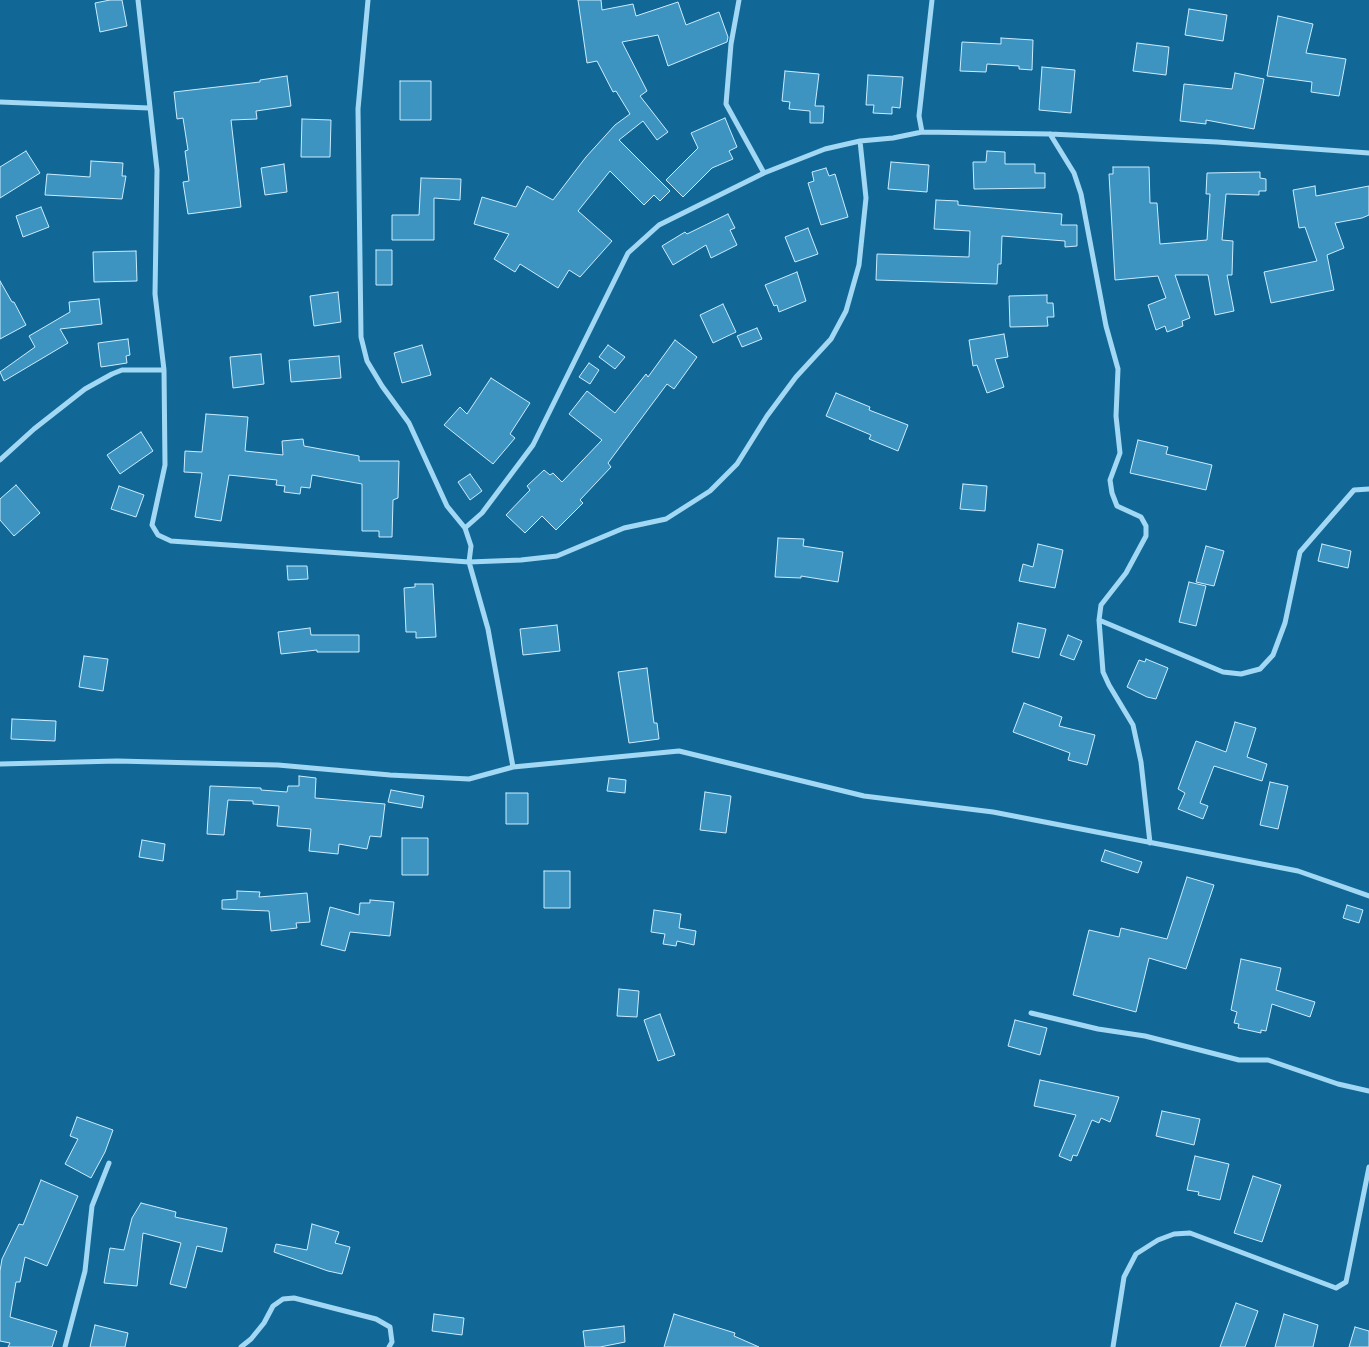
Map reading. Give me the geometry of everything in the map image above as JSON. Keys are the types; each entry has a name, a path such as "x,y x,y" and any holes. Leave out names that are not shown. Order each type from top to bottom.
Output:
{"street":[{"path":"138,0 156,170 154,294 164,370 165,466 152,525 158,536 182,542 469,562 557,556 624,528 666,519 710,491 737,464 767,416 796,377 831,339 846,311 859,265 866,198 860,141"},
{"path":"368,0 358,109 361,337 367,360 382,386 409,423 447,506 465,528 471,546 469,562 488,629 513,767"},
{"path":"739,0 731,44 726,104 764,173"},
{"path":"922,132 919,116 932,0"},
{"path":"0,102 149,108"},
{"path":"465,528 482,513 533,445 628,254 659,225 764,173 826,149 860,141 893,138 922,132 1050,134 1217,142 1369,153"},
{"path":"1050,134 1074,173 1081,194 1106,326 1118,369 1115,408 1120,453 1110,480 1112,493 1117,506 1141,517 1146,526 1146,536 1126,573 1100,605 1099,620 1104,672 1109,685 1133,725 1141,762 1150,843"},
{"path":"0,460 34,429 85,389 112,374 122,370 164,370"},
{"path":"1099,620 1223,672 1241,674 1260,669 1273,655 1285,623 1300,552 1337,512 1343,499 1354,490 1369,489"},
{"path":"0,764 117,761 278,765 390,775 469,779 513,767 680,751 864,796 993,812 1298,872 1369,896"},
{"path":"1031,1013 1098,1029 1145,1036 1239,1060 1268,1060 1338,1084 1369,1091"},
{"path":"66,1347 85,1271 92,1206 109,1163"},
{"path":"1113,1347 1124,1277 1136,1254 1158,1240 1174,1234 1190,1233 1336,1288 1346,1282 1369,1167"},
{"path":"241,1347 260,1328 273,1306 283,1299 294,1298 305,1299 376,1319 390,1327 392,1342 389,1347"}],"building":[{"path":"122,0 127,26 100,32 95,3"},
{"path":"578,0 601,0 602,10 633,4 636,16 678,2 686,25 719,12 728,37 727,42 668,66 658,35 622,42 647,91 640,96 668,132 657,140 643,121 619,140 670,191 660,201 654,195 644,205 610,171 578,211 612,241 580,277 569,270 558,288 520,264 515,272 494,259 509,234 474,224 482,197 516,207 527,186 553,200 586,157 615,125 630,114 616,91 613,92 597,61 587,63"},
{"path":"1189,9 1227,15 1223,41 1185,35"},
{"path":"1278,16 1313,24 1306,53 1346,59 1339,96 1311,92 1312,82 1267,76"},
{"path":"1001,38 1033,40 1032,70 1019,69 1019,66 987,64 986,72 960,71 962,42 1001,44"},
{"path":"1137,43 1169,47 1166,75 1133,71"},
{"path":"1042,67 1075,70 1071,113 1039,110"},
{"path":"785,71 819,74 815,106 824,106 823,123 810,123 810,111 789,109 790,102 782,101"},
{"path":"1235,73 1264,79 1254,129 1206,120 1206,124 1180,121 1184,84 1232,89"},
{"path":"868,75 903,77 900,108 892,107 892,114 873,113 874,105 866,105"},
{"path":"287,76 291,106 256,111 257,119 231,120 241,207 188,214 183,182 189,181 185,151 188,150 183,118 177,119 174,92 260,82 260,80"},
{"path":"400,81 431,81 431,120 400,120"},
{"path":"725,118 737,147 729,151 733,159 712,168 683,197 666,180 698,148 691,133"},
{"path":"302,119 331,120 330,157 301,157"},
{"path":"26,151 40,173 0,198 0,167"},
{"path":"987,151 1005,152 1005,164 1035,164 1035,173 1045,173 1045,188 974,189 973,162 986,162"},
{"path":"91,161 123,163 122,176 126,176 122,199 45,195 47,174 90,177"},
{"path":"891,162 929,165 927,192 888,189"},
{"path":"284,164 287,192 265,195 261,168"},
{"path":"1113,167 1149,167 1150,203 1157,203 1160,244 1207,240 1210,194 1206,194 1207,173 1260,172 1260,178 1266,179 1266,191 1259,191 1259,195 1226,194 1222,240 1233,241 1232,275 1227,275 1234,311 1215,315 1208,275 1175,275 1190,318 1182,321 1183,326 1167,332 1165,326 1156,330 1148,305 1166,298 1158,276 1115,280 1109,174 1113,174"},
{"path":"826,168 829,176 835,174 848,217 821,225 808,183 814,181 812,172"},
{"path":"421,178 461,179 460,200 434,198 434,240 392,240 392,215 419,215"},
{"path":"1315,186 1316,196 1369,186 1369,215 1335,223 1344,248 1327,255 1334,290 1271,303 1264,272 1317,261 1305,227 1299,228 1293,190"},
{"path":"936,200 958,201 958,205 1062,214 1061,225 1077,225 1077,246 1065,247 1065,241 1002,236 1001,264 998,264 997,284 876,280 877,254 969,257 970,231 934,229"},
{"path":"41,207 49,227 23,237 16,216"},
{"path":"728,214 735,228 730,230 737,245 711,258 706,245 673,265 662,246 685,232 687,234"},
{"path":"808,228 818,254 795,262 785,237"},
{"path":"376,250 392,250 392,285 376,285"},
{"path":"136,251 137,281 94,282 93,252"},
{"path":"797,272 806,301 779,312 777,305 774,306 765,285"},
{"path":"0,281 26,325 0,339"},
{"path":"338,292 341,322 314,326 310,296"},
{"path":"1047,295 1047,303 1053,303 1054,317 1047,317 1048,326 1010,327 1009,296"},
{"path":"99,299 102,324 60,329 68,343 4,381 0,372 35,347 29,336 70,312 69,302"},
{"path":"723,304 736,332 713,343 700,315"},
{"path":"757,328 762,339 742,347 737,336"},
{"path":"1004,334 1008,357 995,359 1004,387 987,393 977,365 973,366 969,340"},
{"path":"128,339 130,355 126,356 127,363 101,367 98,343"},
{"path":"675,340 697,357 674,389 667,384 608,463 611,467 580,500 583,503 556,530 542,516 525,533 506,515 530,490 527,486 544,470 550,475 553,473 562,482 602,440 569,414 587,391 615,413 646,374 648,377"},
{"path":"422,345 431,375 402,383 394,353"},
{"path":"608,345 625,357 615,369 599,357"},
{"path":"261,354 264,384 233,388 230,357"},
{"path":"339,356 341,378 291,382 289,360"},
{"path":"589,363 599,370 590,384 579,377"},
{"path":"491,378 530,403 510,434 515,438 493,464 444,425 460,407 467,414"},
{"path":"836,393 870,407 869,410 908,425 898,451 869,439 871,435 826,416"},
{"path":"206,414 248,417 245,451 283,455 282,441 303,439 304,446 359,456 359,461 399,461 398,498 393,500 392,537 379,537 379,531 362,531 362,484 312,475 310,488 301,487 300,494 284,492 285,486 276,485 277,480 229,475 221,521 195,517 202,473 184,472 185,451 202,452"},
{"path":"141,432 153,451 120,474 107,455"},
{"path":"1138,440 1168,447 1166,454 1212,465 1206,490 1130,473"},
{"path":"470,474 482,491 470,500 458,482"},
{"path":"963,484 987,486 985,511 960,509"},
{"path":"16,485 40,513 14,536 0,520 0,499"},
{"path":"119,486 144,495 136,517 111,509"},
{"path":"778,538 804,539 803,546 843,552 838,582 801,576 801,578 775,577"},
{"path":"1038,544 1063,550 1055,588 1019,581 1023,564 1033,567"},
{"path":"1322,544 1351,551 1348,568 1318,561"},
{"path":"1206,546 1224,551 1214,586 1196,582"},
{"path":"287,566 307,566 308,579 288,580"},
{"path":"1189,582 1206,586 1196,626 1179,622"},
{"path":"415,584 433,584 436,637 416,638 416,632 406,632 404,588 415,587"},
{"path":"1018,623 1046,629 1039,658 1012,652"},
{"path":"557,625 560,651 523,655 520,629"},
{"path":"310,628 311,635 359,635 359,652 317,652 317,650 281,654 278,632"},
{"path":"1068,635 1082,641 1074,660 1060,655"},
{"path":"84,656 108,659 103,691 79,687"},
{"path":"1146,659 1168,668 1156,699 1147,697 1127,687 1139,660 1145,662"},
{"path":"647,668 654,723 657,723 659,739 629,743 618,672"},
{"path":"1024,703 1062,717 1059,726 1095,735 1087,765 1068,760 1070,753 1013,732"},
{"path":"12,719 56,721 55,741 11,739"},
{"path":"1235,722 1256,728 1247,757 1267,764 1262,781 1214,766 1200,803 1208,806 1203,819 1178,809 1185,793 1178,789 1196,741 1226,752"},
{"path":"299,776 316,778 315,798 385,804 381,837 370,836 367,849 339,844 338,854 309,851 311,829 277,826 279,806 253,804 253,801 228,800 224,835 207,834 210,786 261,788 261,790 287,792 288,786 299,786"},
{"path":"609,778 626,780 625,793 607,791"},
{"path":"1270,782 1288,786 1278,829 1260,825"},
{"path":"391,790 424,796 422,808 388,802"},
{"path":"705,792 731,796 726,833 700,830"},
{"path":"506,793 528,793 528,824 506,824"},
{"path":"402,838 428,838 428,875 402,875"},
{"path":"142,840 165,844 163,861 139,857"},
{"path":"1105,850 1142,862 1138,873 1101,861"},
{"path":"544,871 570,871 570,908 544,908"},
{"path":"1187,877 1214,885 1186,969 1149,958 1136,1012 1073,995 1089,930 1119,937 1121,928 1167,939"},
{"path":"237,891 260,892 259,897 307,893 310,922 296,923 297,928 271,931 269,911 222,909 222,900 237,899"},
{"path":"370,900 394,902 390,936 350,932 345,951 321,945 330,907 359,915 360,903 370,903"},
{"path":"1347,905 1363,910 1359,923 1343,918"},
{"path":"654,910 681,914 679,928 696,931 694,945 677,941 676,946 663,944 665,934 651,932"},
{"path":"1241,959 1281,968 1276,990 1315,1002 1310,1017 1272,1004 1266,1031 1261,1030 1261,1033 1238,1028 1239,1024 1234,1023 1237,1012 1231,1010"},
{"path":"619,989 639,991 637,1017 617,1016"},
{"path":"660,1014 675,1055 658,1061 644,1020"},
{"path":"1015,1020 1047,1028 1040,1055 1008,1046"},
{"path":"1040,1080 1119,1097 1110,1122 1101,1118 1099,1123 1092,1120 1077,1156 1073,1155 1071,1161 1059,1156 1076,1115 1034,1106"},
{"path":"1162,1111 1200,1119 1194,1145 1156,1136"},
{"path":"77,1117 113,1130 105,1152 91,1178 65,1164 78,1139 70,1136"},
{"path":"1195,1156 1229,1164 1220,1200 1198,1195 1199,1192 1187,1190"},
{"path":"1253,1176 1281,1185 1262,1242 1234,1233"},
{"path":"41,1180 78,1196 47,1266 25,1257 20,1282 16,1282 10,1317 57,1331 52,1347 8,1347 10,1343 0,1341 0,1271 2,1259 19,1224 23,1225"},
{"path":"141,1203 176,1212 175,1217 227,1228 222,1252 197,1246 186,1288 170,1284 181,1243 143,1233 137,1286 104,1283 110,1248 124,1250 132,1218"},
{"path":"312,1224 339,1232 335,1243 350,1247 342,1274 274,1252 276,1244 307,1250"},
{"path":"1236,1303 1258,1311 1245,1347 1220,1347"},
{"path":"434,1314 464,1318 462,1335 432,1331"},
{"path":"674,1314 735,1333 734,1336 759,1347 664,1347"},
{"path":"1284,1314 1318,1325 1313,1347 1275,1347"},
{"path":"95,1325 128,1333 125,1347 90,1347"},
{"path":"624,1326 625,1342 600,1347 585,1347 583,1331"},
{"path":"1355,1327 1369,1331 1369,1347 1349,1347"}]}
